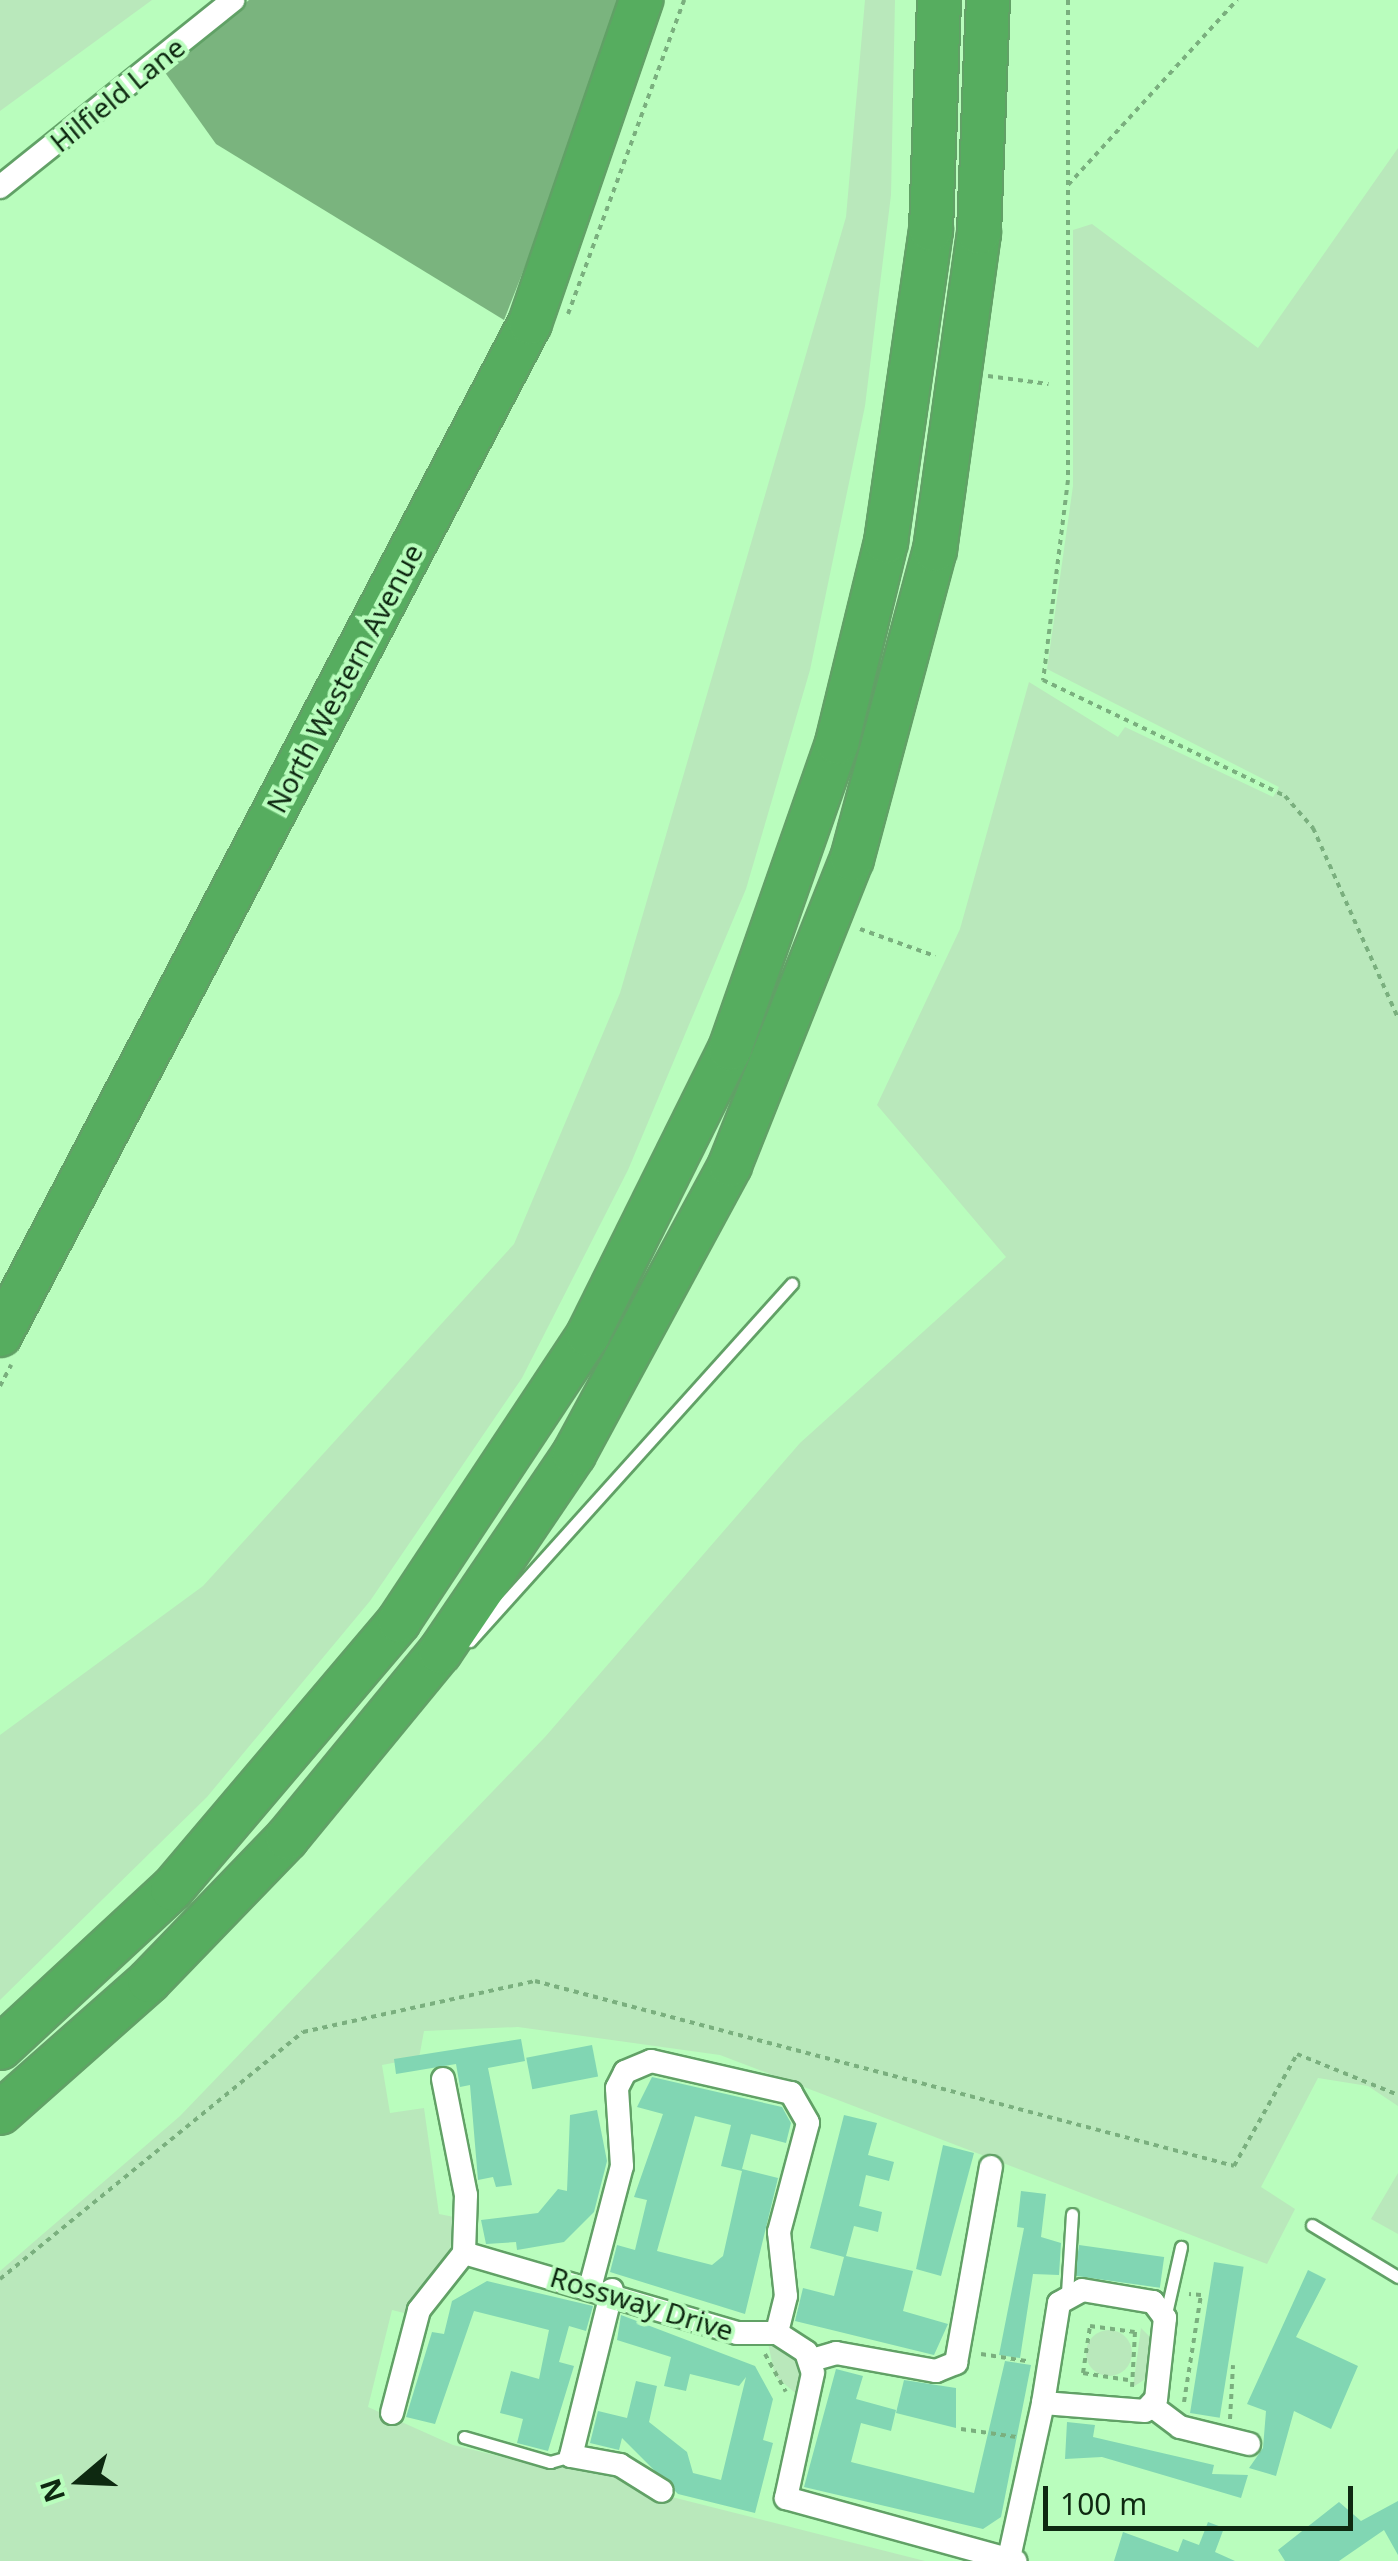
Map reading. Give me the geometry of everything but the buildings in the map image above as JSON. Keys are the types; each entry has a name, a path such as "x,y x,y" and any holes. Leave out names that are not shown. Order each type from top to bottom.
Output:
{"highway":[{"name":"North Western Avenue","path":"0,1335 530,323 641,0"},
{"path":"0,2048 185,1874 410,1606 588,1334 730,1050 826,777 886,542 931,230 939,0"},
{"path":"0,2113 149,1981 365,1748 511,1554 632,1356 776,1066 831,918 907,668 954,444 980,233 988,0"}],"street":[{"name":"Hilfield Lane","path":"0,188 233,0"},
{"path":"662,2491 620,2465 572,2456 622,2166 617,2088 625,2072 650,2062 790,2093 808,2123 778,2232 786,2296 771,2334"},
{"path":"392,2413 420,2310 464,2253 466,2196 444,2078"},
{"path":"991,2166 962,2351 936,2371 866,2356 812,2360 783,2490 794,2504 1012,2560 1038,2441 1049,2365 1067,2293 1153,2302 1166,2318 1152,2406"},
{"name":"Rossway Drive","path":"464,2253 771,2334 812,2360"},
{"path":"1044,2403 1128,2416 1152,2406"},
{"path":"1152,2406 1174,2424 1249,2444"}],"lane":[{"path":"365,1748 539,1570 792,1284"},
{"path":"1067,2293 1072,2214"},
{"path":"1312,2225 1398,2277"},
{"path":"1166,2318 1181,2247"},
{"path":"464,2437 550,2462 572,2456"}],"path":[{"path":"1068,0 1068,480 1043,680 1285,796 1313,828 1398,1018"},
{"path":"1068,185 1238,0"},
{"path":"1000,378 1048,384"},
{"path":"831,918 935,956"},
{"path":"1174,2292 1201,2295 1174,2424"},
{"path":"1090,2326 1135,2332 1128,2380 1083,2373 1090,2326"},
{"path":"771,2334 772,2376 804,2406"},
{"path":"962,2351 1049,2365"},
{"path":"1224,2438 1233,2365"},
{"path":"961,2429 1038,2441"}],"green space":[{"path":"0,0 152,0 0,111"},
{"path":"249,0 630,0 504,320 216,144 164,71"},
{"path":"865,0 895,0 891,195 865,406 810,670 746,889 628,1170 522,1378 370,1601 207,1797 0,2000 0,1735 203,1586 514,1244 620,993 846,217"},
{"path":"1398,148 1398,2106 1368,2086 1318,2078 1261,2187 1295,2209 1267,2264 720,2055 518,2027 424,2031 419,2058 382,2065 390,2113 424,2108 439,2214 459,2218 449,2252 408,2314 392,2310 368,2407 453,2445 549,2468 606,2466 652,2492 925,2561 0,2561 0,2271 180,2116 545,1737 800,1443 1006,1257 877,1105 960,929 1029,682 1118,737 1125,727 1273,797 1279,787 1047,669 1073,486 1073,230 1092,224 1258,348"},
{"path":"1398,2173 1398,2234 1371,2219"},
{"path":"1141,2328 1153,2340 1147,2378 1133,2387"},
{"path":"1109,2330 1125,2337 1132,2353 1125,2369 1109,2376 1093,2369 1086,2353 1093,2337"},
{"path":"768,2343 804,2363 799,2396 775,2376"}]}
